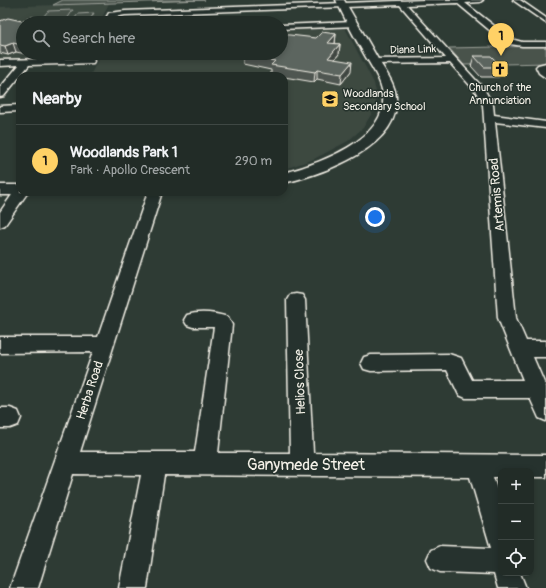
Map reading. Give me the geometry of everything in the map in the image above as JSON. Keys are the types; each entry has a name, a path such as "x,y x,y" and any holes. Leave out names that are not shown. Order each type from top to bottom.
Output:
{"street":[{"path":"111,16 125,13 341,2 402,3 480,0"},
{"path":"516,0 546,21"},
{"path":"459,1 508,41 522,44 546,44"},
{"path":"288,177 320,168 348,154 373,136 388,115 390,98 384,80 341,2"},
{"name":"Artemis Road","path":"402,3 453,60 485,98 488,105 507,318 546,411"},
{"path":"288,27 353,24"},
{"path":"0,62 53,60"},
{"path":"84,72 90,60"},
{"name":"Diana Link","path":"374,62 453,60"},
{"path":"19,72 27,62"},
{"path":"546,66 541,67 542,71 546,75"},
{"path":"0,94 16,75"},
{"path":"0,109 16,108"},
{"path":"490,118 546,125"},
{"path":"0,190 16,191"},
{"path":"0,222 17,196"},
{"name":"Herba Road","path":"24,588 154,196"},
{"name":"Helios Close","path":"296,300 302,464"},
{"path":"193,320 216,320 222,322 223,325 205,464"},
{"path":"0,344 105,344"},
{"path":"519,349 546,349"},
{"path":"371,363 449,362 454,364 466,389 537,389"},
{"name":"Ganymede Street","path":"65,463 546,466"},
{"path":"133,588 154,464"},
{"path":"478,466 501,540"},
{"path":"440,559 498,561"},
{"path":"508,576 512,588"}],"shaded area":[{"path":"63,0 205,0 53,5"},
{"path":"109,3 103,16 16,16 16,60 0,60 0,7"},
{"path":"73,10 69,16 44,16 48,11"},
{"path":"94,13 92,16 76,16 78,14"},
{"name":"Woodlands Secondary School","path":"345,28 374,83 377,96 375,108 363,128 348,141 314,159 288,168 288,72 92,72 98,60 288,60 288,29"},
{"path":"546,46 546,63 464,65 449,48"}],"building":[{"path":"8,18 16,20 16,44 13,43 5,46 0,45 0,21"},
{"path":"322,32 336,34 328,43 340,44 328,58 352,62 342,74 317,70 315,72 271,65 275,61 270,60 288,60 288,35 316,38"},
{"path":"474,56 491,56 502,67 484,67"}],"place":[{"name":"Woodlands Park 1","path":"501,56"},
{"name":"Church of the Annunciation","path":"500,69"},
{"name":"Woodlands Secondary School","path":"330,99"}]}
